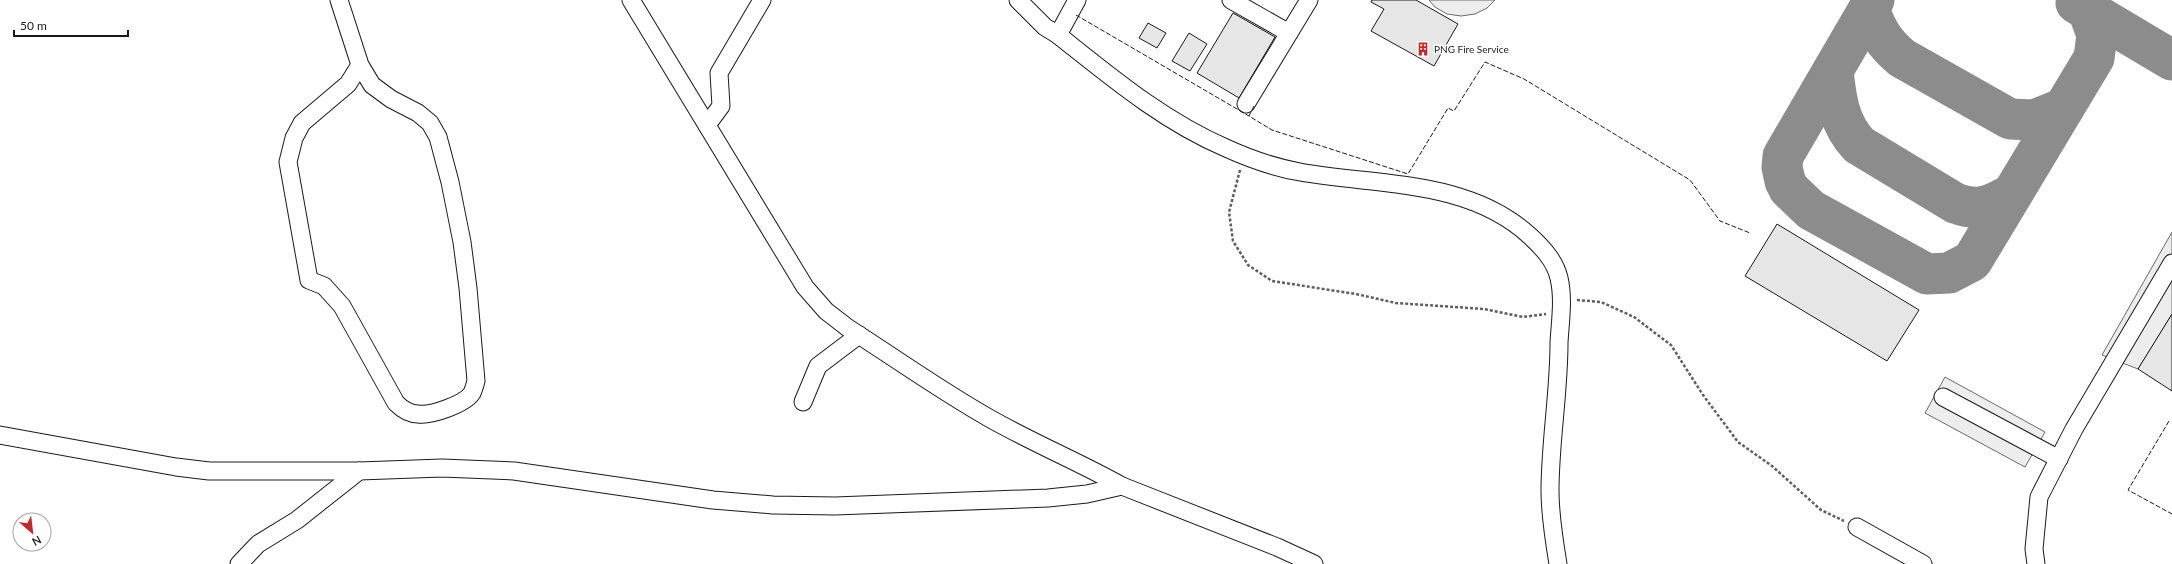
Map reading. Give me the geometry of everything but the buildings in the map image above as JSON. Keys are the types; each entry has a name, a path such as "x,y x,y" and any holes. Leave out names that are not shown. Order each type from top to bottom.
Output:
{"street":[{"path":"339,0 360,66 372,85 430,123 438,137 445,161 462,242 468,288 476,381 473,392 460,404 426,414 418,414 402,409 396,403 342,306 324,286 309,280 288,169 294,138 302,124 348,84 360,66"},
{"path":"630,0 805,287 826,311 859,335 988,417 1036,444 1086,466 1122,486 1277,546 1314,564"},
{"path":"707,125 721,106 718,73 762,0"},
{"path":"1018,0 1044,27 1058,35 1150,107 1180,126 1246,156 1298,172 1440,191 1471,199 1511,220 1545,249 1554,264 1559,278 1559,366 1550,490 1552,530 1558,564"},
{"path":"1058,35 1077,0"},
{"path":"1231,0 1289,33"},
{"path":"1246,104 1309,0"},
{"path":"2036,564 2034,548 2039,498 2074,429 2172,263"},
{"path":"803,402 818,366 859,335"},
{"path":"1943,397 2059,459"},
{"path":"0,435 194,470 243,472 359,471 442,468 514,471 713,500 773,505 835,506 1048,498 1087,494 1122,486"},
{"path":"239,564 258,544 296,520 359,471"},
{"path":"1857,527 1923,564"}],"path":[{"path":"1246,156 1235,184 1229,212 1233,241 1248,265 1272,282 1356,294 1396,303 1484,309 1523,317 1560,305 1601,302 1634,317 1671,345 1703,395 1738,442 1772,466 1821,510 1857,527"}],"shaded area":[{"path":"1429,0 1495,0 1487,8 1475,14 1461,16 1447,14 1435,7"},
{"path":"2172,232 2172,314 2138,369 2102,355"},
{"path":"1945,377 2045,432 2025,467 1925,413"}],"taxiway":[{"path":"1874,0 1783,156 1782,167 1785,181 1789,189 1811,210 1927,274 1949,273 1972,261 2094,58 2097,35 2088,10"},
{"path":"2076,3 2172,60"},
{"path":"1869,9 1882,36 1890,47 1902,58 2010,119 2034,120 2064,108"},
{"path":"1833,71 1837,101 1843,120 1852,137 1859,145 1955,203 1963,206 1984,206 1997,202 2012,194"}],"fence":[{"path":"1076,15 1249,116"},
{"path":"1254,106 1249,116 1272,130 1408,174 1448,108 1454,111 1485,62 1524,79 1690,180 1720,221 1750,233"},
{"path":"2169,421 2128,490 2172,514"}],"place":[{"name":"PNG Fire Service","path":"1423,49"}]}
